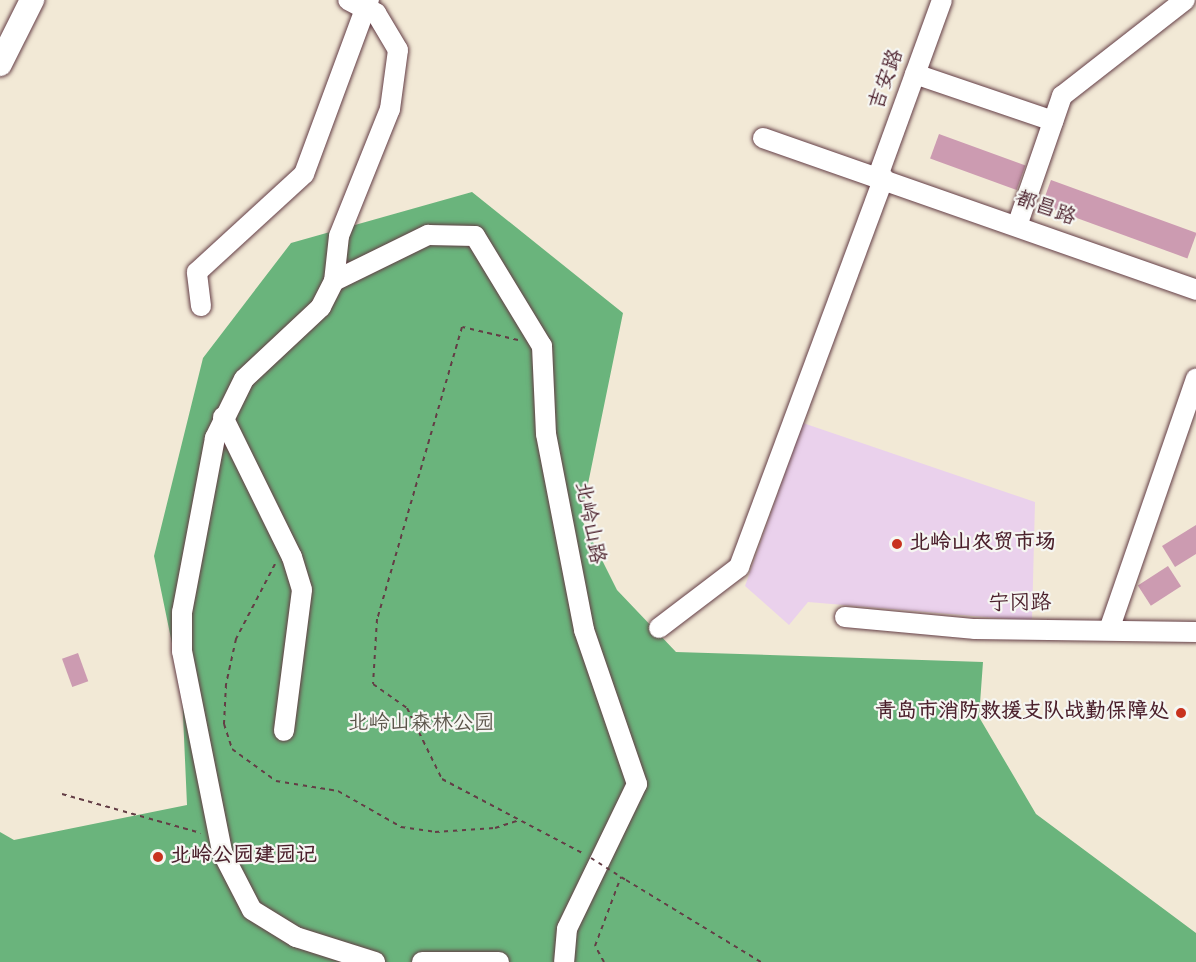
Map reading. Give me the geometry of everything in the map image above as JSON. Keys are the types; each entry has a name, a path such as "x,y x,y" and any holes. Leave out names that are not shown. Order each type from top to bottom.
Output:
{"main road":[{"path":"0,64 32,0"}],"street":[{"name":"吉安路","path":"659,628 739,567 881,177 942,0"},
{"path":"1017,226 1062,96 1185,0"},
{"path":"201,306 197,272 304,174 361,3 376,14 398,50 390,109 339,236 334,281 314,315 244,379 223,417 182,612 182,651 222,852 252,910 296,937 375,962"},
{"path":"915,74 1053,121"},
{"name":"都昌路","path":"763,138 881,177 1196,290"},
{"name":"北岭山路","path":"334,281 428,235 475,236 542,346 546,435 584,630 637,784 567,929 564,962"},
{"path":"1110,627 1196,378"},
{"path":"223,417 287,546 302,590 302,618 284,731"},
{"name":"宁冈路","path":"845,617 975,629 1110,627 1196,632"},
{"path":"422,962 499,962"}],"path":[{"path":"542,346 462,327 377,619 372,660 373,684 407,708 442,779 591,858 761,962"},
{"path":"287,546 236,639 224,723 232,749 276,781 338,791 401,827 435,832 495,828 520,820"},
{"path":"62,794 209,836 222,852"},
{"path":"604,962 595,946 621,877"}],"shaded area":[{"name":"北岭山农贸市场","path":"803,423 1035,502 1032,621 808,602 789,625 745,586"}],"green space":[{"name":"北岭山森林公园","path":"472,192 623,313 581,518 617,590 676,652 983,662 979,717 1036,814 1196,933 1196,962 0,962 0,832 14,840 187,805 182,692 154,556 203,358 291,243"}],"building":[{"path":"939,134 1025,165 1017,190 930,158"},
{"path":"1051,180 1196,233 1187,258 1042,205"},
{"path":"1196,525 1196,554 1175,567 1162,546"},
{"path":"1168,566 1181,586 1151,606 1138,586"},
{"path":"78,653 88,681 72,687 62,659"}],"place":[{"name":"北岭山农贸市场","path":"897,544"},
{"name":"青岛市消防救援支队战勤保障处","path":"1181,713"},
{"name":"北岭公园建园记","path":"158,857"}]}
